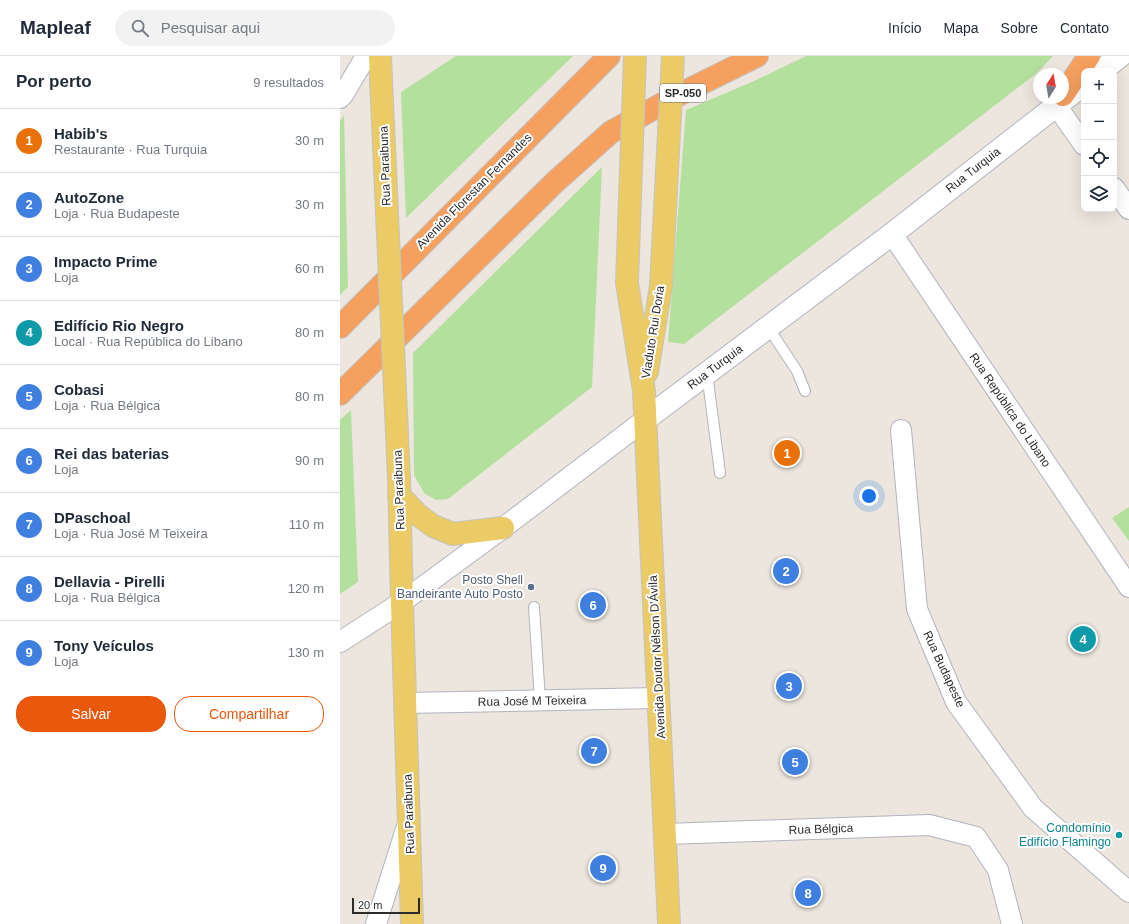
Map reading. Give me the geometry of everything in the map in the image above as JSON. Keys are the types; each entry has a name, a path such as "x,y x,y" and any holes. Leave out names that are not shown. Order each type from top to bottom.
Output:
{"highway":[{"name":"Avenida Florestan Fernandes","path":"340,327 608,56"},
{"name":"SP-050","path":"340,394 554,183 611,132 684,92 756,56"},
{"path":"1069,86 1089,56"}],"main road":[{"name":"Rua Paraibuna","path":"380,56 399,487 412,924"},
{"name":"Viaduto Rui Doria","path":"635,56 627,283 644,391"},
{"name":"Viaduto Rui Doria","path":"644,391 661,286 673,56"},
{"path":"1105,68 1120,56"},
{"name":"Rua Turquia","path":"1069,93 1081,86"},
{"name":"Rua Turquia","path":"646,419 892,234 1054,104"},
{"name":"Avenida Doutor Nélson D'Ávila","path":"644,391 669,924"},
{"path":"399,487 417,514 433,526 453,534 503,528"}],"street":[{"path":"340,98 366,56"},
{"path":"1063,104 1081,140"},
{"path":"1117,192 1129,209"},
{"name":"Rua República do Libano","path":"892,234 1129,587"},
{"name":"Rua Turquia","path":"340,642 402,602 503,528 646,419"},
{"name":"Rua Budapeste","path":"901,430 917,609 956,702 1033,808 1129,892"},
{"name":"Rua José M Teixeira","path":"406,703 658,698"},
{"path":"376,924 409,820"},
{"name":"Rua Bélgica","path":"665,834 929,825 976,837 998,870 1012,924"}],"lane":[{"path":"768,327 797,371 805,391"},
{"path":"707,373 720,473"},
{"path":"534,608 540,700"}],"green space":[{"path":"456,56 573,56 406,218 401,92"},
{"path":"806,56 1053,56 1042,68 1033,68 1033,76 684,344 668,342 686,110 754,81"},
{"path":"344,115 348,287 340,295 340,121"},
{"path":"602,167 592,387 448,499 436,500 424,493 414,475 413,353"},
{"path":"351,410 358,582 340,594 340,420"},
{"path":"1129,507 1129,541 1112,518"}],"place":[{"name":"Habib's","path":"787,453"},
{"name":"AutoZone","path":"786,571"},
{"name":"Posto Shell Bandeirante Auto Posto","path":"531,587"},
{"name":"Rei das baterias","path":"593,605"},
{"name":"Edifício Rio Negro","path":"1083,639"},
{"name":"Impacto Prime","path":"789,686"},
{"name":"DPaschoal","path":"594,751"},
{"name":"Cobasi","path":"795,762"},
{"name":"Condomínio Edifício Flamingo","path":"1119,835"},
{"name":"Tony Veículos","path":"603,868"},
{"name":"Dellavia - Pirelli","path":"808,893"}]}
